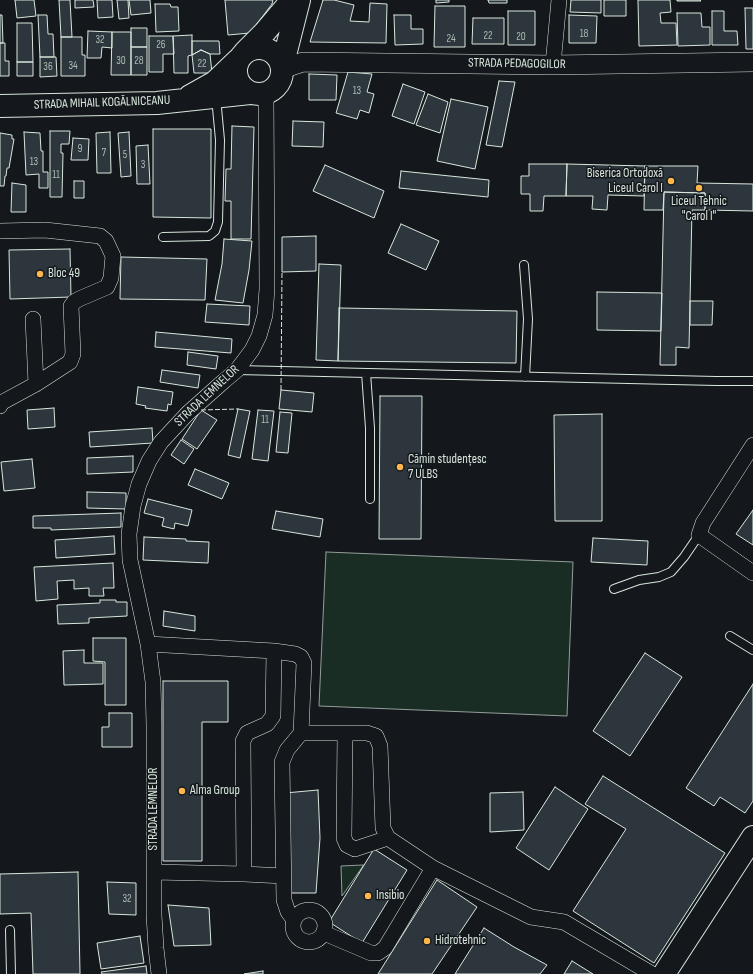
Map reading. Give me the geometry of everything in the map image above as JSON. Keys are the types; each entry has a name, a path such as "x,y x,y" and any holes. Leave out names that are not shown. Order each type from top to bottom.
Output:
{"main road":[{"name":"STRADA MIHAIL KOGĂLNICEANU","path":"0,106 109,104 182,100 215,82 264,33 292,0"},
{"path":"182,100 258,93 273,90 282,77 282,68 299,0"},
{"path":"258,93 243,89 238,83 235,76 235,67 242,56 259,47 266,48 277,56 282,68"},
{"path":"664,974 753,837"}],"street":[{"path":"553,65 559,0"},
{"name":"STRADA PEDAGOGILOR","path":"282,68 303,62 553,65 753,62"},
{"name":"STRADA LEMNELOR","path":"159,974 154,915 153,682 148,644 130,560 129,534 133,506 139,484 149,461 161,442 171,430 237,370 252,350 260,336 265,315 267,289 258,93"},
{"path":"0,231 46,230 100,236 106,242 113,256 112,278 107,287 79,299 71,306 74,354 70,362 36,384 0,404"},
{"path":"33,319 36,384"},
{"path":"753,445 703,523 699,535 753,573"},
{"path":"148,644 274,651 295,654 304,663 300,733 287,750 282,762 284,900 288,912 294,920"},
{"path":"244,874 243,741 247,733 267,724 273,716 274,651"},
{"path":"300,733 367,733 376,736 380,746 383,828 388,838 434,868 531,917 564,922 652,974"},
{"path":"345,734 344,838 347,845 355,849 388,838"},
{"path":"324,933 371,954 385,948 434,868"},
{"path":"154,872 284,876"},
{"path":"303,911 316,911 324,920 326,927 324,933 321,938 315,942 302,942 297,938 292,926 294,920 303,911"}],"lane":[{"path":"163,237 208,236 215,231 218,222 220,140 216,96"},
{"path":"524,265 528,319 525,377"},
{"path":"237,370 753,381"},
{"path":"366,373 370,428 370,499"},
{"path":"614,589 639,580 660,577 671,572 684,557 699,535"},
{"path":"730,636 753,650"},
{"path":"10,930 11,974"}],"green space":[{"path":"326,552 573,562 567,716 319,706"},
{"path":"341,866 363,866 342,896"}],"building":[{"path":"15,0 34,0 36,16 17,18"},
{"path":"59,0 70,0 72,37 61,37"},
{"path":"75,0 93,0 94,7 75,8"},
{"path":"97,0 112,0 113,17 98,18"},
{"path":"117,0 128,0 129,18 119,19"},
{"path":"129,0 150,0 151,13 131,15"},
{"path":"225,0 273,0 272,4 250,33 228,35"},
{"path":"323,0 334,0 354,5 350,21 369,22 370,3 387,4 386,43 310,42"},
{"path":"436,0 449,0 449,2 436,3"},
{"path":"488,0 507,0 507,3 489,3"},
{"path":"571,0 601,0 601,13 570,12"},
{"path":"604,0 626,0 626,16 604,16"},
{"path":"638,0 670,0 671,12 660,13 661,23 676,23 677,45 639,46"},
{"path":"700,0 701,1 677,1"},
{"path":"155,4 170,4 171,7 178,7 179,31 156,32"},
{"path":"435,6 465,6 465,47 434,47"},
{"path":"745,8 753,8 753,49 746,49"},
{"path":"508,11 535,11 535,45 508,45"},
{"path":"712,11 724,11 724,31 737,31 738,45 712,45"},
{"path":"677,13 701,13 702,27 710,27 710,45 678,46"},
{"path":"0,15 2,15 3,43 0,43"},
{"path":"38,15 47,15 48,34 53,34 54,57 40,57"},
{"path":"394,15 411,15 411,29 423,29 423,44 395,45"},
{"path":"569,15 597,16 596,43 569,43"},
{"path":"473,18 504,18 504,44 472,44"},
{"path":"17,23 32,23 33,62 17,62"},
{"path":"131,28 147,28 147,47 131,47"},
{"path":"88,31 112,32 112,48 102,47 101,58 87,58"},
{"path":"112,32 131,32 131,75 111,75"},
{"path":"192,35 192,55 188,56 188,73 174,73 173,36"},
{"path":"149,36 173,36 174,54 163,54 163,72 149,72"},
{"path":"61,37 82,37 82,55 85,55 85,76 61,76"},
{"path":"192,41 219,41 220,54 210,54 201,50 192,55"},
{"path":"0,43 5,43 5,61 9,61 9,76 0,76"},
{"path":"131,47 147,47 147,75 131,75"},
{"path":"201,50 210,54 212,73 194,73 192,55"},
{"path":"40,57 56,57 57,76 40,77"},
{"path":"17,62 33,62 33,76 17,76"},
{"path":"348,72 372,74 367,92 374,94 369,113 360,110 357,119 336,113"},
{"path":"309,74 337,75 336,100 309,100"},
{"path":"499,81 515,82 502,147 486,145"},
{"path":"403,84 425,92 414,124 392,116"},
{"path":"428,94 448,102 440,133 416,125"},
{"path":"451,99 488,107 475,169 437,161"},
{"path":"293,121 324,122 323,147 292,146"},
{"path":"232,126 254,127 251,239 231,239 231,201 225,201 226,169 231,169"},
{"path":"153,129 211,129 211,218 153,217"},
{"path":"50,131 70,131 69,144 61,144 61,153 63,153 62,197 50,197"},
{"path":"24,132 40,133 41,151 43,151 43,172 48,172 48,188 39,188 39,174 26,175"},
{"path":"110,132 111,173 97,173 96,133"},
{"path":"129,132 131,176 121,177 118,133"},
{"path":"0,133 12,135 12,139 14,139 4,186 0,186"},
{"path":"73,138 89,139 88,160 71,160"},
{"path":"148,145 150,184 137,184 136,146"},
{"path":"529,164 567,164 566,196 544,196 543,211 530,211 530,194 521,194 521,176 529,176"},
{"path":"567,164 645,166 644,196 608,195 607,210 592,209 593,196 566,196"},
{"path":"325,165 384,191 374,218 313,191"},
{"name":"Liceul Tehnic \"Carol I\"","path":"645,166 698,166 697,183 753,184 753,211 705,210 705,193 664,192 663,210 644,210"},
{"path":"401,171 489,180 488,197 399,188"},
{"path":"74,181 84,181 84,198 74,198"},
{"path":"12,183 26,185 26,212 11,212"},
{"path":"664,192 705,193 705,210 692,210 689,348 676,347 676,365 660,365"},
{"path":"401,224 439,241 426,270 388,253"},
{"path":"316,236 316,271 282,272 282,237"},
{"path":"224,239 252,241 243,303 215,300 222,264"},
{"name":"Bloc 49","path":"70,249 71,297 10,299 9,250"},
{"path":"121,257 207,259 205,300 120,299"},
{"path":"319,264 341,265 338,361 316,360"},
{"path":"597,292 662,293 661,331 597,330"},
{"path":"690,301 713,301 712,325 690,325"},
{"path":"207,304 250,306 249,325 205,322"},
{"path":"339,308 517,311 516,363 338,361"},
{"path":"156,332 232,339 231,353 155,347"},
{"path":"188,352 218,356 216,369 187,365"},
{"path":"162,370 200,375 198,388 160,382"},
{"path":"138,387 173,392 171,405 168,404 167,411 145,408 146,406 136,404"},
{"path":"281,390 314,393 312,412 279,409"},
{"name":"Cămin studențesc 7 ULBS","path":"380,396 422,396 421,539 379,539"},
{"path":"54,408 55,427 28,429 27,410"},
{"path":"238,409 250,411 240,458 228,455"},
{"path":"201,410 217,420 197,449 182,439"},
{"path":"258,410 274,411 268,461 252,459"},
{"path":"280,412 292,413 288,453 276,452"},
{"path":"602,414 602,521 555,521 554,415"},
{"path":"152,428 153,443 90,447 89,432"},
{"path":"181,440 194,449 184,464 171,455"},
{"path":"133,456 133,472 87,474 87,458"},
{"path":"32,459 35,488 4,491 1,462"},
{"path":"195,469 229,483 222,499 188,485"},
{"path":"87,492 126,493 126,509 87,508"},
{"path":"148,499 192,510 188,526 175,523 174,529 162,526 164,518 144,513"},
{"path":"753,510 753,545 736,534"},
{"path":"276,511 323,519 320,537 272,529"},
{"path":"121,513 121,527 51,530 51,528 33,528 33,516"},
{"path":"114,536 115,554 56,558 55,540"},
{"path":"144,537 186,539 186,541 209,542 208,563 143,560"},
{"path":"593,538 648,541 647,565 591,562"},
{"path":"113,563 114,588 103,588 104,596 89,596 89,588 74,589 74,580 57,581 58,599 36,601 34,567"},
{"path":"100,600 127,602 127,616 89,618 89,623 58,624 57,605 100,603"},
{"path":"164,611 195,616 195,631 163,626"},
{"path":"93,638 126,638 126,705 105,705 105,662 93,661"},
{"path":"84,650 84,663 103,663 103,684 64,685 63,651"},
{"path":"645,653 682,677 630,756 593,731"},
{"name":"Alma Group","path":"163,681 228,681 228,722 202,722 202,861 163,861"},
{"path":"753,684 753,801 745,813 720,797 714,806 686,788"},
{"path":"109,713 132,713 132,747 102,747 102,727 109,727"},
{"path":"603,776 725,853 654,963 573,911 626,829 585,804"},
{"path":"555,787 588,809 549,870 516,848"},
{"path":"318,790 320,838 316,893 288,893 285,793"},
{"path":"523,792 524,830 490,832 490,793"},
{"name":"Insibio","path":"374,849 407,870 362,943 329,922"},
{"path":"78,872 80,974 33,974 31,913 0,914 0,874"},
{"name":"Hidrotehnic","path":"437,880 477,907 432,974 378,974"},
{"path":"107,882 136,883 136,915 109,914"},
{"path":"168,905 209,908 211,945 174,946"},
{"path":"484,928 547,965 540,974 455,974"},
{"path":"140,936 144,963 101,969 97,943"},
{"path":"572,961 593,974 564,974"},
{"path":"146,966 147,974 102,974 101,972"},
{"path":"263,971 263,974 244,974"}],"fence":[{"path":"281,390 282,272"},
{"path":"201,410 238,409"}],"place":[{"name":"Biserica Ortodoxă Liceul Carol I","path":"671,181"},
{"name":"Liceul Tehnic \"Carol I\"","path":"699,188"},
{"name":"Bloc 49","path":"40,274"},
{"name":"Cămin studențesc 7 ULBS","path":"400,467"},
{"name":"Alma Group","path":"182,791"},
{"name":"Insibio","path":"368,896"},
{"name":"Hidrotehnic","path":"427,941"}]}
